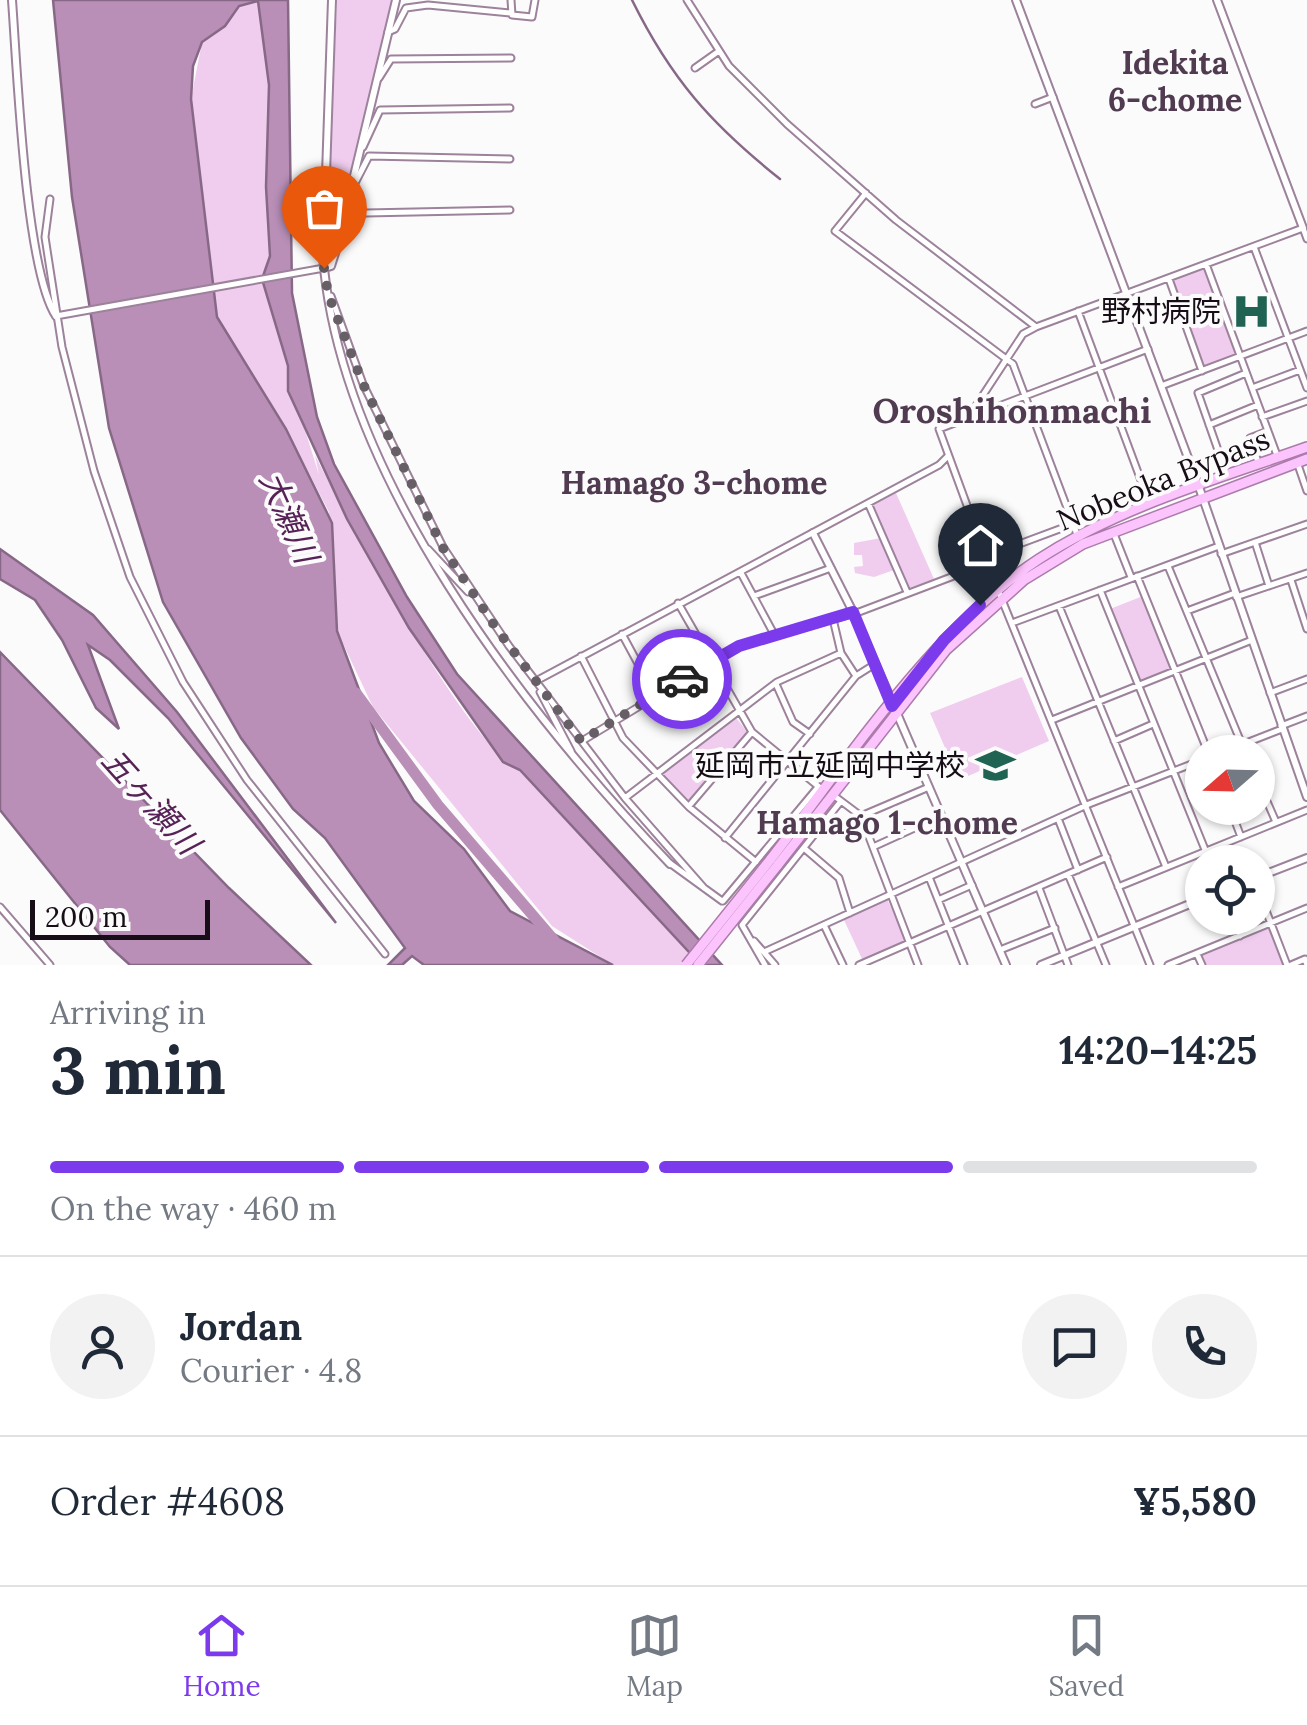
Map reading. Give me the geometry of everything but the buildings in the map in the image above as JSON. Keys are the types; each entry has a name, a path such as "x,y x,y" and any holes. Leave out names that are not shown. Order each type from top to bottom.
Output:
{"highway":[{"name":"Nobeoka Bypass","path":"698,965 944,640 1078,537 1150,505 1307,447"},
{"name":"Nobeoka Bypass","path":"1000,594 1060,556 1302,460"},
{"name":"Nobeoka Bypass","path":"686,965 774,863"}],"street":[{"path":"12,0 42,274 48,304 59,316"},
{"path":"332,0 321,268 365,420 427,548 477,628 571,751 670,864 723,902 775,965"},
{"path":"59,316 332,266 396,0"},
{"path":"510,0 512,13"},
{"path":"388,32 395,29 406,8 428,5 532,17 535,0"},
{"path":"688,0 719,51 776,113 866,193 1036,328"},
{"path":"1016,0 1148,349 1306,794"},
{"path":"1217,0 1307,238"},
{"path":"695,68 719,51"},
{"path":"377,80 391,59 511,58"},
{"path":"1035,104 1052,97"},
{"path":"361,150 380,110 510,108"},
{"path":"352,188 369,156 510,159"},
{"path":"866,193 835,231 1012,364 1078,537"},
{"path":"50,199 44,236 59,316 104,500 156,633 247,780 386,954"},
{"path":"366,212 510,210"},
{"path":"969,418 1024,334 1254,247 1304,223"},
{"path":"1254,247 1307,388"},
{"path":"1206,264 1278,458"},
{"path":"1169,278 1202,371"},
{"path":"328,294 394,452 443,548 624,798 704,888"},
{"path":"1078,312 1150,505"},
{"path":"1161,386 1307,331"},
{"path":"1148,349 938,429 1000,594 1150,965"},
{"path":"1252,388 1300,370"},
{"path":"1227,476 1198,392 1246,373"},
{"path":"1262,417 1307,401"},
{"path":"1210,425 1258,405"},
{"path":"1259,464 1250,438 1268,430"},
{"path":"536,681 813,534 939,465 948,456"},
{"path":"1302,460 1307,491"},
{"path":"868,503 907,594"},
{"path":"581,741 739,646 907,594 1073,524"},
{"path":"1012,623 1168,565 1307,524"},
{"path":"813,534 853,612 1006,965"},
{"path":"1114,534 1201,735"},
{"path":"1255,542 1269,586"},
{"path":"427,548 475,596"},
{"path":"1168,565 1238,735"},
{"path":"754,596 831,568"},
{"path":"741,573 775,636"},
{"path":"1187,611 1307,573"},
{"path":"1290,578 1304,609 1307,629"},
{"path":"1100,590 1203,845"},
{"path":"678,603 752,732 861,816 918,965"},
{"path":"1059,606 1166,867"},
{"path":"832,618 841,653 856,676"},
{"path":"622,634 656,695"},
{"path":"1052,720 1252,640"},
{"path":"624,798 736,710 775,684 841,653"},
{"path":"581,656 623,738 689,807 756,862"},
{"path":"725,838 856,676 875,664"},
{"path":"1270,693 1307,680"},
{"path":"536,681 571,751"},
{"path":"775,684 793,722 810,734"},
{"path":"1266,735 1307,716"},
{"path":"1114,741 1154,723"},
{"path":"689,807 752,732"},
{"path":"764,952 1185,766"},
{"path":"861,816 929,787"},
{"path":"742,925 804,848 829,794"},
{"path":"723,902 756,862 829,794"},
{"path":"1221,845 1307,810"},
{"path":"873,847 941,816"},
{"path":"1058,821 1078,870"},
{"path":"1237,825 1242,837"},
{"path":"804,848 839,878 850,913"},
{"path":"860,965 1107,857"},
{"path":"1275,870 1307,858"},
{"path":"1118,887 1185,859"},
{"path":"1068,874 1106,965"},
{"path":"929,877 964,965"},
{"path":"938,900 972,885"},
{"path":"1039,888 1068,965"},
{"path":"0,906 50,965"},
{"path":"1041,965 1185,907"},
{"path":"1275,921 1307,908"},
{"path":"742,925 765,965"},
{"path":"824,925 843,965"},
{"path":"1000,950 1055,928"},
{"path":"1275,932 1289,965 1306,961"},
{"path":"1168,965 1240,936"},
{"path":"1197,954 1202,965"}],"shaded area":[{"path":"337,0 392,0 330,255 326,255"},
{"path":"259,1 269,85 270,256 262,279 288,366 288,392 301,417 319,475 315,455 409,626 470,719 497,752 520,770 704,965 613,965 552,926 373,707 337,631 329,512 286,429 217,317 191,99 202,42 239,6"},
{"path":"1205,268 1237,356 1203,369 1171,280"},
{"path":"896,493 934,579 909,588 873,505"},
{"path":"881,538 894,570 874,577 855,573 854,567 863,566 862,555 854,555 854,543"},
{"path":"1143,596 1171,670 1140,683 1110,609"},
{"path":"1022,677 1049,741 959,780 930,713"},
{"path":"734,715 748,733 688,801 660,773"},
{"path":"887,899 907,941 863,961 844,920"},
{"path":"1249,935 1273,935 1285,965 1205,965 1201,955"}],"water":[{"path":"53,0 288,0 292,293 317,417 334,464 407,597 457,674 722,965 701,965 520,770 503,762 409,628 347,519 288,391 288,366 262,279 270,256 266,187 269,85 258,1 239,6 225,26 202,42 193,66 191,99 217,317 286,429 332,523 337,631 379,743 414,801 464,849 510,911 613,965 424,965 412,956 402,965 388,965 405,948 325,838 293,809 241,738 163,602 109,428 72,197"},
{"path":"0,549 93,615 177,712 336,923 168,718 110,660 88,645 119,729 96,708 62,640 35,600 0,579"},
{"path":"0,652 229,888 311,965 130,965 110,947 0,810"}],"waterway":[{"path":"632,0 662,54 695,99 733,139 780,179"},
{"name":"大瀬川","path":"356,693 438,805 554,940"}],"way so far":[{"path":"324,268 328,294 333,298 363,384 443,548 496,628 581,741 682,679"}],"place":[{"name":"野村病院","path":"1251,311"},
{"name":"延岡市立延岡中学校","path":"995,765"}],"district":[{"name":"Idekita 6-chome","path":"1175,80"},
{"name":"Oroshihonmachi","path":"1012,410"},
{"name":"Hamago 3-chome","path":"694,482"},
{"name":"Hamago 1-chome","path":"887,822"}],"route":[{"path":"682,679 739,646 853,612 892,706 944,640 980,605"}],"water label":[{"name":"五ヶ瀬川","path":"151,801"}]}
